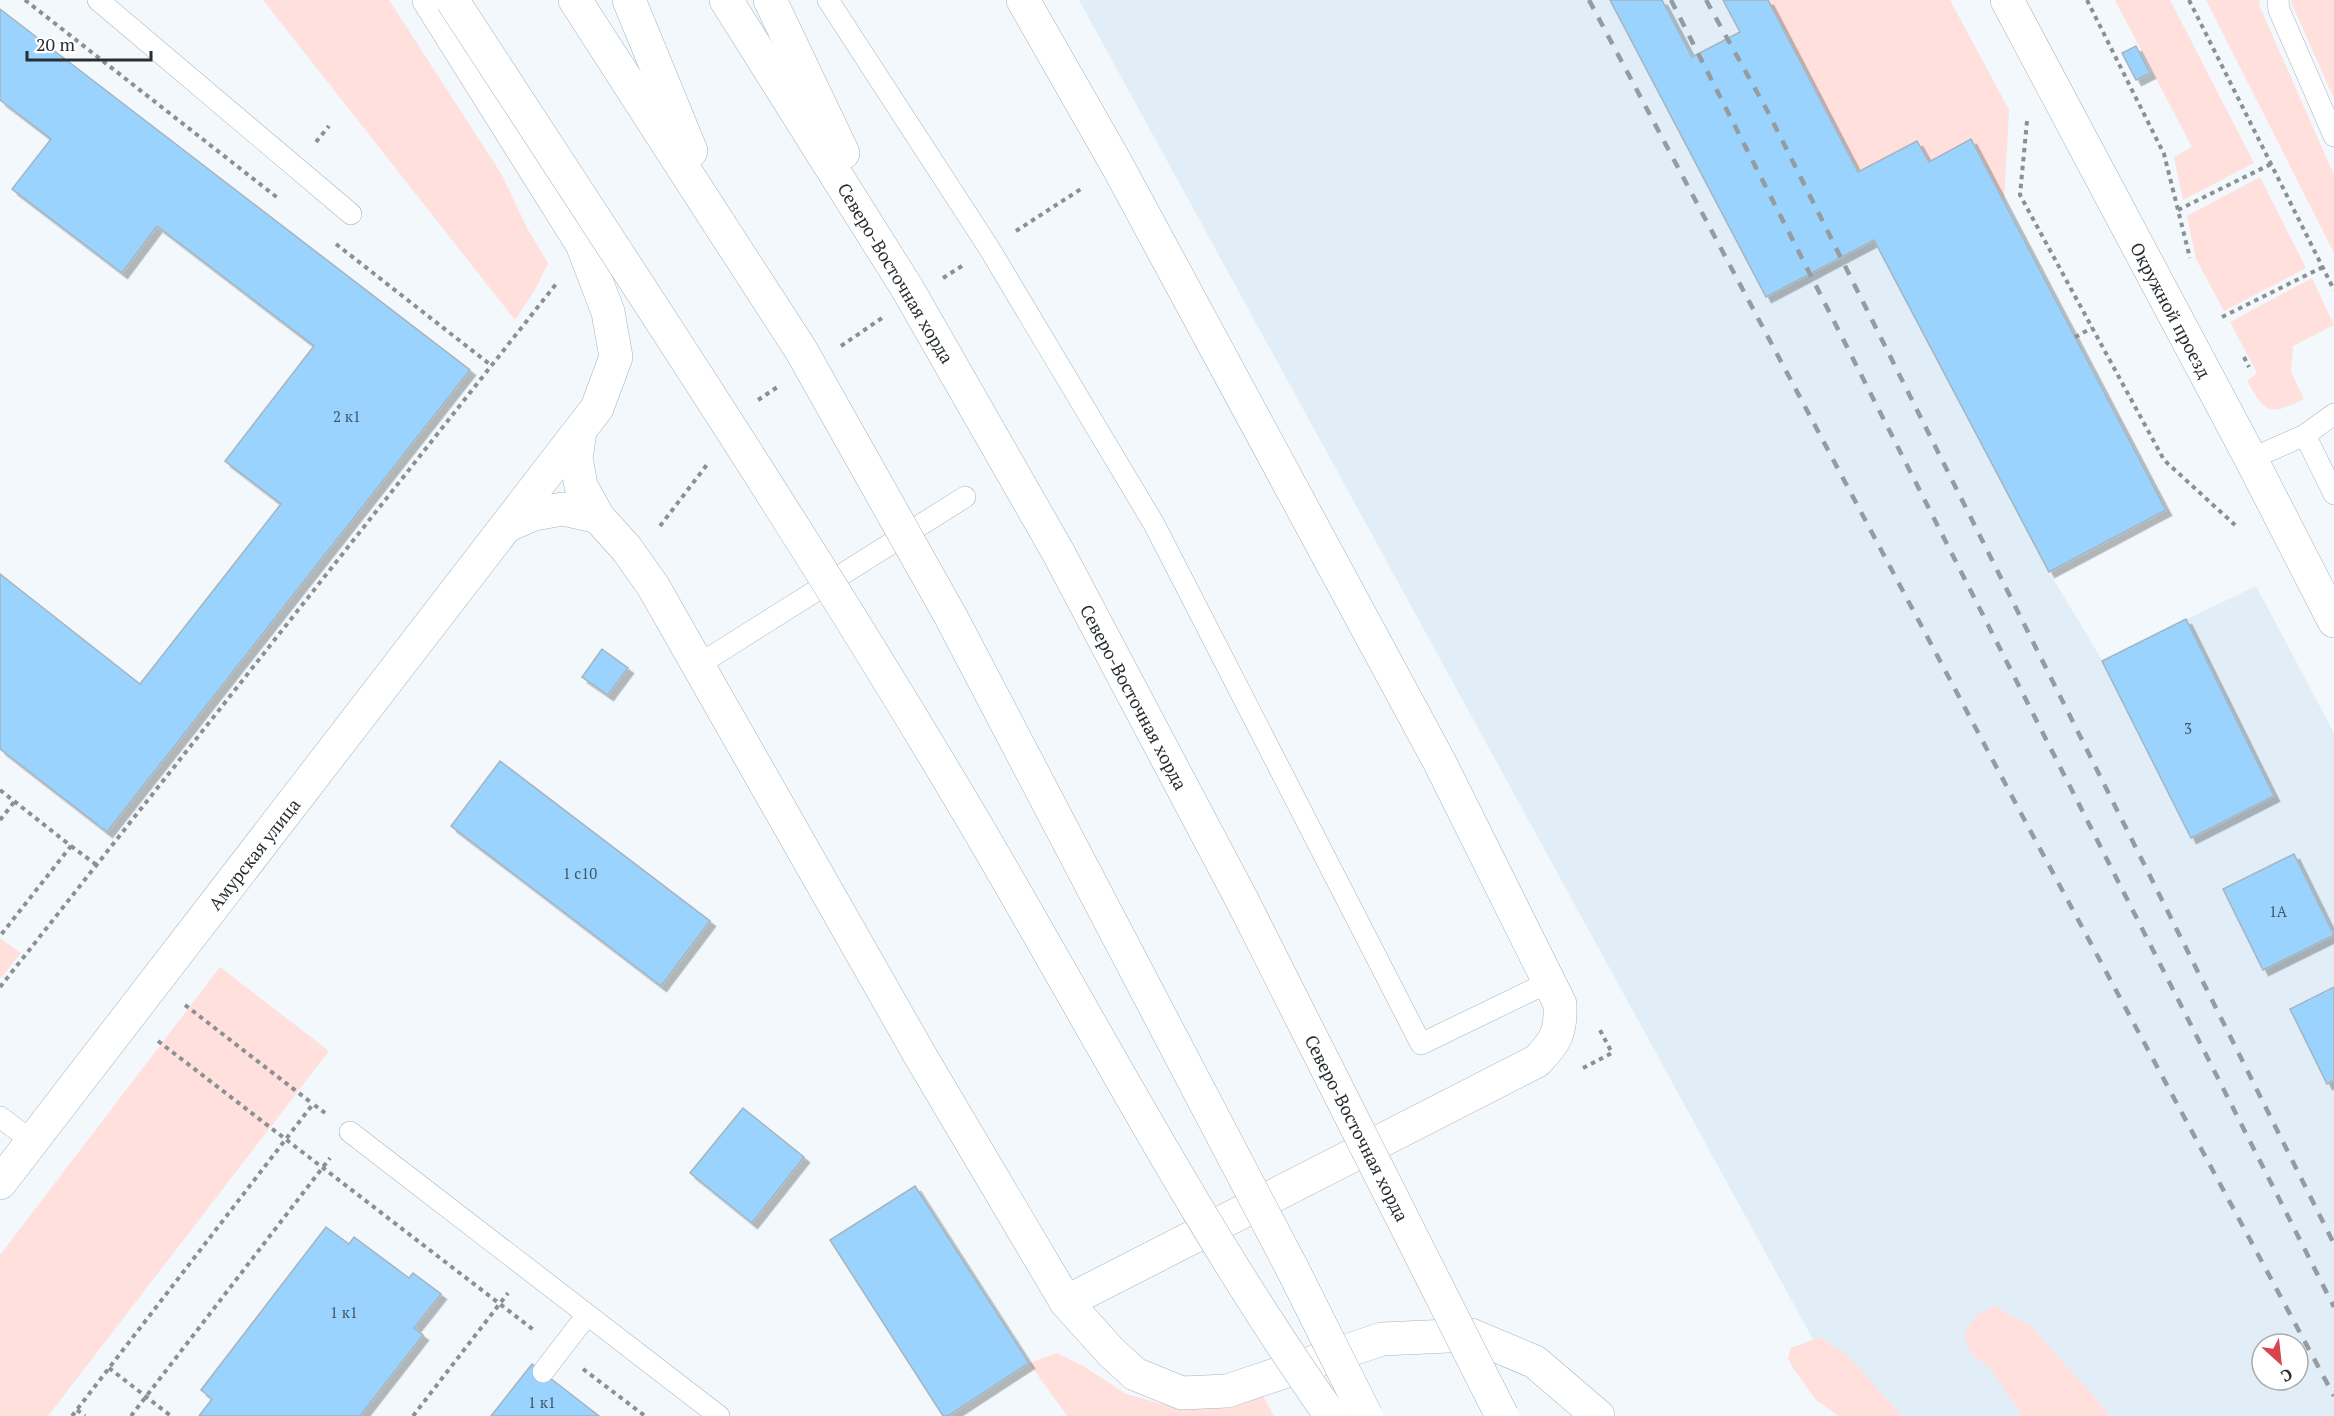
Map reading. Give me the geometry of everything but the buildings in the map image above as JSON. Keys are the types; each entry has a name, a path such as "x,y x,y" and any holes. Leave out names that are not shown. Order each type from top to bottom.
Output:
{"street":[{"name":"Амурская улица","path":"0,1183 597,408 616,357 608,312 582,244 429,0"},
{"path":"452,0 758,469 973,821 1153,1137 1291,1359 1331,1416"},
{"path":"575,0 801,350 951,617 1293,1270 1366,1416"},
{"path":"629,0 720,225"},
{"name":"Северо-Восточная хорда","path":"726,0 907,288 1058,552 1243,902 1502,1416"},
{"path":"770,0 907,288"},
{"path":"1023,0 1117,165 1439,761 1560,1004 1561,1025 1550,1047 1537,1061 1066,1302"},
{"name":"Окружной проезд","path":"2007,0 2251,459 2334,621"},
{"path":"580,430 576,458 581,486 598,517 626,548 653,585 921,1057 1066,1302 1111,1352 1135,1374 1182,1393 1227,1391 1382,1339 1471,1335 1535,1362 1598,1416"},
{"path":"508,525 534,514 563,509 598,517"}],"lane":[{"path":"98,0 351,214"},
{"path":"828,0 989,248 1154,524 1421,1044 1549,982"},
{"path":"2278,0 2279,10 2334,136"},
{"path":"2251,459 2305,435 2334,414"},
{"path":"2305,435 2332,482"},
{"path":"698,665 965,497"},
{"path":"0,1117 32,1141"},
{"path":"350,1132 719,1416"},
{"path":"543,1372 587,1315"}],"path":[{"path":"25,0 282,202"},
{"path":"2087,0 2164,154 2191,261"},
{"path":"2189,0 2334,290"},
{"path":"2027,117 2020,195 2164,460 2235,525"},
{"path":"2178,210 2271,164"},
{"path":"328,238 492,366"},
{"path":"2222,317 2322,267"},
{"path":"0,987 560,279"},
{"path":"2216,308 2227,327"},
{"path":"2075,337 2092,328"},
{"path":"2238,347 2249,367"},
{"path":"0,790 98,866"},
{"path":"0,820 15,801"},
{"path":"0,936 71,846"},
{"path":"131,1416 350,1132 180,1002"},
{"path":"153,1037 645,1416"},
{"path":"72,1416 313,1104"},
{"path":"413,1416 527,1268"},
{"path":"109,1368 171,1416"},
{"path":"77,1410 85,1416"}],"shaded area":[{"path":"263,0 389,0 502,175 527,228 548,263 535,290 515,320"},
{"path":"1079,0 1768,0 1917,141 1971,139 2166,510 2049,572 2102,660 2256,586 2334,733 2334,1416 1855,1416"},
{"path":"1768,0 1950,0 2009,110 2004,202 1971,140 1929,162 1917,141 1858,172"},
{"path":"2115,0 2170,0 2254,163 2183,200 2174,157 2192,147"},
{"path":"2206,0 2260,0 2259,5 2334,175 2334,253"},
{"path":"2291,0 2334,0 2334,99 2292,4"},
{"path":"2260,177 2306,268 2224,311 2196,259 2187,216"},
{"path":"2312,278 2334,325 2293,346 2291,372 2304,399 2283,408 2270,409 2259,400 2247,381 2257,373 2230,322"},
{"path":"0,938 21,953 1,978 0,977"},
{"path":"220,967 329,1051 48,1416 0,1416 0,1255"},
{"path":"1995,1306 2032,1327 2111,1416 2022,1416 1989,1367 1971,1354 1964,1333 1976,1316"},
{"path":"1820,1337 1847,1355 1902,1416 1839,1416 1816,1400 1788,1358 1791,1348"},
{"path":"1057,1353 1085,1367 1126,1394 1177,1408 1263,1396 1274,1416 1067,1416 1029,1363"}],"railway":[{"path":"1589,0 2024,819 2334,1396"},
{"path":"1671,0 2334,1307"},
{"path":"1706,0 1768,112 2334,1244"}]}
